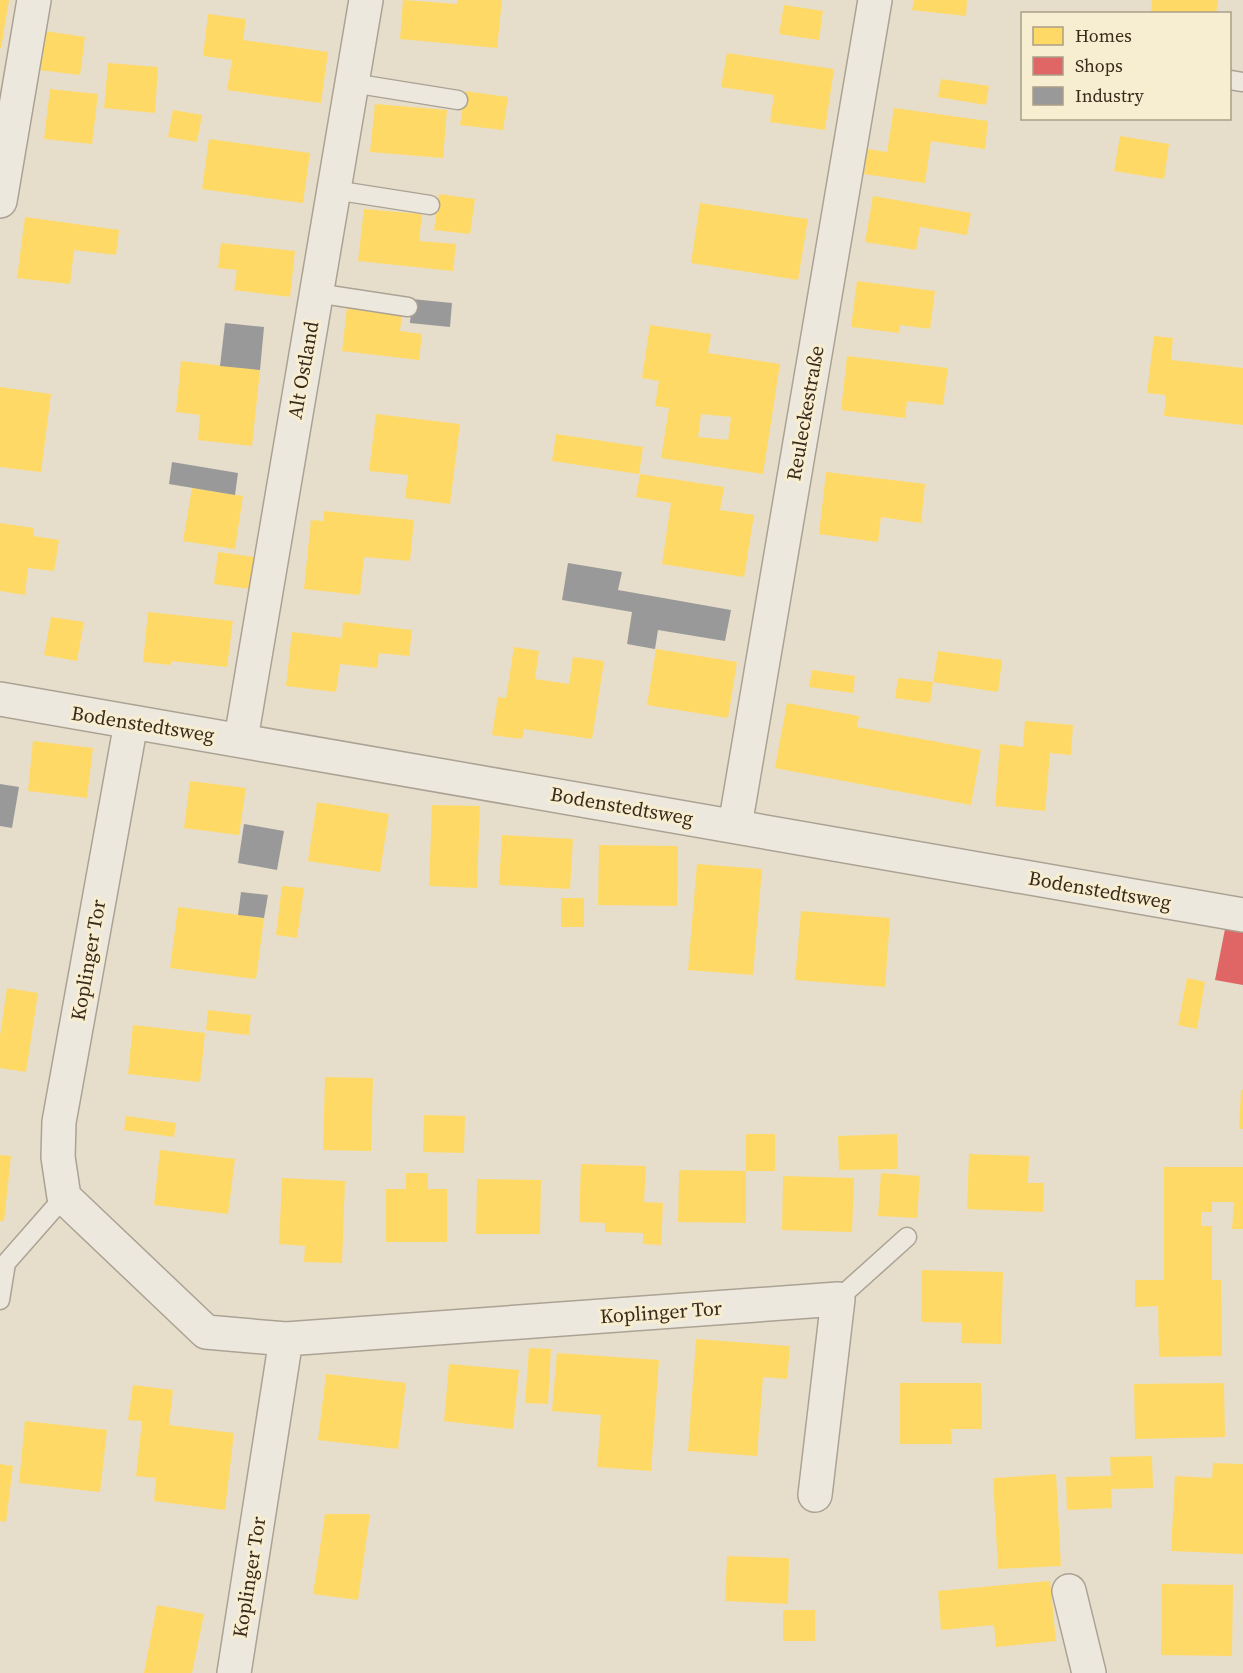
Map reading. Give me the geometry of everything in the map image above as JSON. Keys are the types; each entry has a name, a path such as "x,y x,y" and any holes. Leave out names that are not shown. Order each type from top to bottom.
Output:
{"street":[{"path":"0,201 34,0"},
{"name":"Alt Ostland","path":"241,740 366,0"},
{"name":"Reuleckestraße","path":"735,826 875,0"},
{"name":"Bodenstedtsweg","path":"0,699 1243,915"},
{"name":"Koplinger Tor","path":"131,723 59,1122 58,1158 64,1197 206,1332 286,1339 838,1299"},
{"path":"815,1495 838,1299"},
{"name":"Koplinger Tor","path":"234,1673 286,1339"},
{"path":"1069,1591 1089,1673"}],"lane":[{"path":"352,83 458,100"},
{"path":"334,190 430,205"},
{"path":"316,293 408,307"},
{"path":"0,1300 6,1263 64,1197"},
{"path":"838,1299 907,1238"}],"building: Homes":[{"path":"0,0 9,0 1,48 0,48"},
{"path":"403,0 457,4 458,0 502,0 497,48 400,39"},
{"path":"914,0 967,0 966,16 912,10"},
{"path":"1152,0 1218,0 1216,12 1151,12"},
{"path":"784,5 823,11 819,40 779,34"},
{"path":"208,14 246,19 243,40 328,52 321,103 227,90 232,60 203,56"},
{"path":"45,31 85,37 80,75 39,70"},
{"path":"727,53 834,69 825,130 770,122 774,95 721,87"},
{"path":"108,63 158,67 155,113 104,108"},
{"path":"941,79 989,86 986,105 938,97"},
{"path":"50,89 98,94 92,144 44,139"},
{"path":"465,91 508,97 503,130 460,125"},
{"path":"375,104 447,110 443,158 370,152"},
{"path":"894,108 988,121 985,149 931,141 925,183 864,174 867,149 887,152"},
{"path":"173,110 202,115 197,142 168,137"},
{"path":"1120,136 1169,144 1164,179 1114,171"},
{"path":"209,139 310,153 303,203 202,189"},
{"path":"439,194 475,199 470,234 434,230"},
{"path":"873,196 971,213 967,235 920,227 916,250 865,242"},
{"path":"700,203 808,219 798,280 691,263"},
{"path":"364,209 422,214 419,241 456,244 453,271 358,261"},
{"path":"25,217 119,230 116,255 74,250 70,284 17,278"},
{"path":"221,243 295,251 290,297 234,290 237,270 218,268"},
{"path":"857,281 935,291 930,329 900,325 899,333 851,327"},
{"path":"347,308 402,314 400,331 422,334 419,360 342,351"},
{"path":"650,325 711,334 708,353 780,364 763,474 661,458 669,408 655,406 659,381 642,378","holes":["701,414 731,417 728,440 698,437"]},
{"path":"1154,336 1173,338 1171,360 1243,368 1243,425 1164,416 1166,395 1147,393"},
{"path":"847,356 948,368 943,405 907,401 905,418 841,410"},
{"path":"181,361 260,370 252,446 198,440 200,415 176,412"},
{"path":"0,387 51,394 41,472 0,467"},
{"path":"376,414 460,424 450,504 405,498 408,475 369,471"},
{"path":"556,434 643,447 639,474 552,461"},
{"path":"826,472 925,484 921,523 881,517 878,542 819,534"},
{"path":"640,474 724,487 720,510 754,515 744,577 662,564 671,503 636,497"},
{"path":"192,488 243,496 235,549 183,541"},
{"path":"324,511 414,520 410,561 364,557 360,595 304,589 311,520 323,521"},
{"path":"0,523 34,528 33,536 59,540 54,571 28,568 25,595 0,591"},
{"path":"218,552 254,557 250,589 214,584"},
{"path":"148,612 233,621 227,667 171,661 171,665 143,662"},
{"path":"51,617 84,622 77,661 44,655"},
{"path":"343,622 412,630 409,656 379,653 377,668 340,664 336,692 286,686 292,632 342,638"},
{"path":"514,647 539,651 535,679 569,684 573,657 604,661 592,739 524,729 522,739 492,735 498,697 506,698"},
{"path":"656,649 737,662 728,718 647,705"},
{"path":"938,651 1002,660 998,692 933,682"},
{"path":"812,670 855,676 853,693 809,687"},
{"path":"898,678 933,682 930,703 895,698"},
{"path":"787,703 859,716 857,727 981,750 971,805 775,768"},
{"path":"1025,721 1073,725 1071,755 1050,753 1045,811 995,806 1000,744 1023,747"},
{"path":"33,741 93,748 87,798 28,791"},
{"path":"190,781 246,788 239,835 184,828"},
{"path":"317,802 389,814 380,872 308,861"},
{"path":"432,805 480,806 477,888 429,886"},
{"path":"502,835 573,839 570,889 499,885"},
{"path":"599,845 678,846 677,906 598,905"},
{"path":"697,864 762,869 753,975 688,970"},
{"path":"282,886 304,888 297,938 276,935"},
{"path":"561,898 584,898 584,927 561,927"},
{"path":"178,907 264,918 256,979 170,968"},
{"path":"801,911 890,918 885,987 795,980"},
{"path":"1187,978 1205,982 1197,1029 1178,1025"},
{"path":"7,988 38,993 26,1072 0,1068 0,1036"},
{"path":"208,1010 251,1015 249,1035 206,1030"},
{"path":"133,1025 205,1033 200,1082 128,1074"},
{"path":"325,1077 373,1078 371,1151 323,1150"},
{"path":"1241,1090 1243,1090 1243,1129 1239,1129"},
{"path":"424,1115 465,1116 464,1153 423,1152"},
{"path":"126,1116 176,1123 174,1137 124,1130"},
{"path":"746,1134 775,1134 775,1171 746,1171"},
{"path":"897,1134 898,1169 839,1170 838,1136"},
{"path":"160,1150 235,1159 228,1214 154,1205"},
{"path":"969,1154 1029,1156 1028,1183 1044,1183 1043,1212 967,1209"},
{"path":"0,1155 11,1156 4,1221 0,1221"},
{"path":"581,1164 646,1166 644,1202 663,1203 661,1245 643,1244 643,1233 605,1232 605,1223 579,1222"},
{"path":"1164,1167 1243,1167 1243,1229 1232,1229 1234,1202 1212,1202 1212,1212 1201,1212 1201,1226 1212,1226 1212,1280 1221,1280 1222,1356 1159,1357 1158,1306 1135,1307 1135,1280 1164,1280"},
{"path":"679,1170 746,1171 746,1223 678,1222"},
{"path":"406,1173 428,1173 428,1189 447,1189 447,1242 386,1242 386,1189 406,1189"},
{"path":"881,1173 920,1176 917,1218 878,1216"},
{"path":"783,1176 854,1178 852,1232 782,1230"},
{"path":"282,1178 345,1181 342,1263 304,1262 305,1246 279,1244"},
{"path":"477,1179 541,1180 540,1234 476,1234"},
{"path":"922,1270 1003,1272 1001,1344 961,1343 962,1323 921,1322"},
{"path":"696,1339 790,1346 787,1379 763,1377 757,1456 688,1451"},
{"path":"529,1348 551,1349 548,1404 525,1403"},
{"path":"557,1353 659,1360 651,1471 597,1467 601,1415 552,1411"},
{"path":"449,1364 519,1370 513,1429 444,1421"},
{"path":"326,1374 406,1383 398,1449 318,1440"},
{"path":"900,1383 981,1383 982,1429 951,1429 952,1444 900,1444"},
{"path":"1224,1383 1225,1437 1135,1439 1134,1384"},
{"path":"133,1385 173,1390 169,1425 234,1433 225,1510 154,1501 156,1478 136,1476 142,1421 128,1420"},
{"path":"25,1421 107,1430 100,1492 19,1483"},
{"path":"1152,1456 1153,1488 1111,1489 1112,1508 1067,1510 1066,1477 1111,1476 1110,1457"},
{"path":"1213,1463 1243,1464 1243,1554 1171,1551 1175,1476 1212,1478"},
{"path":"0,1464 13,1466 6,1522 0,1521"},
{"path":"1056,1474 1061,1566 998,1569 993,1478"},
{"path":"325,1514 370,1514 358,1600 313,1594"},
{"path":"727,1556 789,1558 788,1604 725,1601"},
{"path":"1050,1581 1056,1641 996,1647 994,1625 941,1630 938,1591"},
{"path":"1162,1584 1233,1585 1232,1656 1161,1655"},
{"path":"157,1605 204,1614 192,1673 144,1673"},
{"path":"783,1610 815,1610 815,1641 783,1641"}],"building: Shops":[{"path":"1226,924 1243,927 1243,985 1215,980"}],"building: Industry":[{"path":"412,299 452,303 450,327 410,323"},
{"path":"225,323 264,327 260,370 220,366"},
{"path":"172,462 238,473 235,495 169,484"},
{"path":"568,563 622,572 618,590 731,610 725,641 658,630 655,649 627,644 632,612 562,600"},
{"path":"0,784 19,787 12,828 0,826"},
{"path":"244,824 284,831 277,870 238,863"},
{"path":"241,892 268,895 264,918 238,915"}]}
